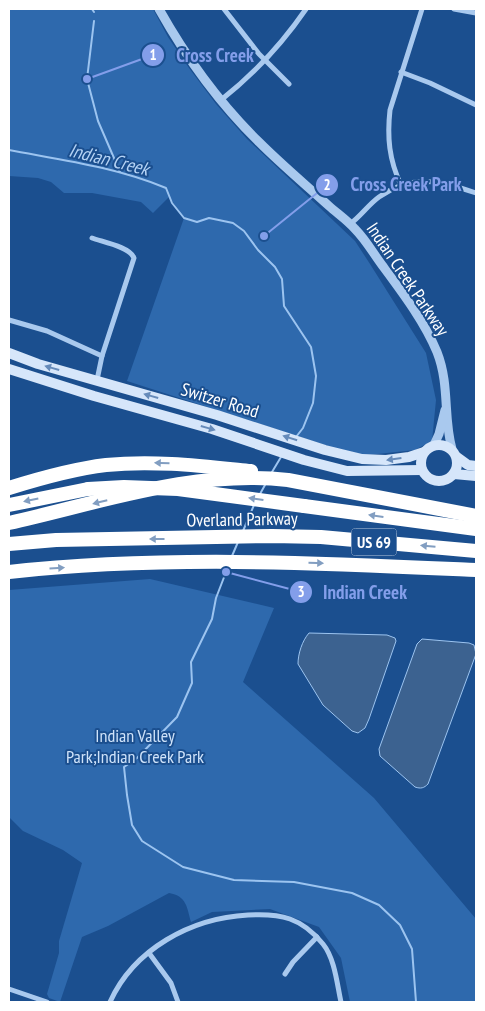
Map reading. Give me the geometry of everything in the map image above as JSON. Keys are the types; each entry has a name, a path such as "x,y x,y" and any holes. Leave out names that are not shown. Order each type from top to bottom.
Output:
{"highway":[{"path":"9,488 55,474 120,464 174,464 252,475"},
{"path":"9,523 185,483 252,475 262,472 275,478 476,516"},
{"path":"9,505 88,489 124,486 178,488 476,530"},
{"name":"Overland Parkway","path":"9,544 56,540 272,536 321,537 476,551"},
{"name":"US 69","path":"9,572 121,564 203,562 268,562 476,570"},
{"path":"394,566 476,579"}],"main road":[{"name":"Switzer Road","path":"9,354 362,459 386,460 409,457 424,452 434,445"},
{"name":"Switzer Road","path":"9,369 304,460 347,471 422,470 429,478 440,482 454,474 476,476"},
{"path":"434,445 446,446 468,465 476,466"},
{"path":"422,470 420,464 424,452"},
{"path":"454,453 457,469 454,474"}],"street":[{"name":"Indian Creek Parkway","path":"159,9 188,57 238,120 274,157 350,224 370,246 426,330 440,361 447,402 448,435 454,453"},
{"path":"224,9 265,60 289,84"},
{"path":"221,100 265,60 284,39 306,9"},
{"path":"401,185 391,159 388,127 390,110 422,9"},
{"path":"454,9 476,13"},
{"path":"401,72 430,83 476,105"},
{"path":"350,224 378,198 401,185 418,181 431,181 445,183 476,193"},
{"path":"92,238 126,250 133,254 134,258 102,356 97,381"},
{"path":"9,320 47,331 102,356"},
{"name":"Indian Creek Parkway","path":"434,445 439,434 447,402"},
{"path":"110,1002 129,971 149,952 167,939 198,924 216,919 247,915 276,915 289,918 305,926 325,946 332,961 341,1002"},
{"path":"285,974 293,962 317,937"},
{"path":"149,952 171,983 178,1002"},
{"path":"9,989 47,1002"}],"green space":[{"path":"9,9 153,9 168,37 216,104 247,139 355,241 370,264 426,353 436,400 432,441 415,450 359,456 127,381 184,218 169,197 153,213 141,202 92,193 64,193 51,182 38,178 9,176"},
{"name":"Indian Valley Park;Indian Creek Park","path":"150,579 274,608 243,682 374,798 476,919 476,1002 350,1002 341,958 319,927 270,909 212,912 191,922 183,900 169,893 108,926 82,937 60,1002 49,998 47,994 59,953 59,941 82,863 63,850 23,831 9,817 9,590"}],"shaded area":[{"path":"309,633 387,635 395,638 396,641 369,719 365,728 358,733 352,731 323,705 298,664 301,648"},
{"path":"422,639 469,643 474,645 476,654 428,784 421,788 415,787 380,756 379,749 417,644"}],"waterway":[{"path":"94,21 87,79 98,121 120,172"},
{"name":"Indian Creek","path":"9,150 89,165 147,181 166,188 172,203 184,218 197,222 209,218 233,223 244,231 258,250 275,267 282,279 284,306 311,347 316,376 313,403 303,428 296,437"},
{"name":"Indian Creek","path":"272,472 281,457"},
{"name":"Indian Creek","path":"260,494 265,485"},
{"name":"Indian Creek","path":"243,531 254,505"},
{"name":"Indian Creek","path":"232,556 238,542"},
{"name":"Indian Creek","path":"228,567 216,598 212,619 191,662 192,683 177,717 137,758 124,767 132,825 142,841 183,867 234,880 294,882 352,893 379,905 400,925 412,949 416,1002"}],"place":[{"name":"Cross Creek","path":"87,79"},
{"name":"Cross Creek Park","path":"264,236"},
{"name":"Indian Creek","path":"226,572"}]}
